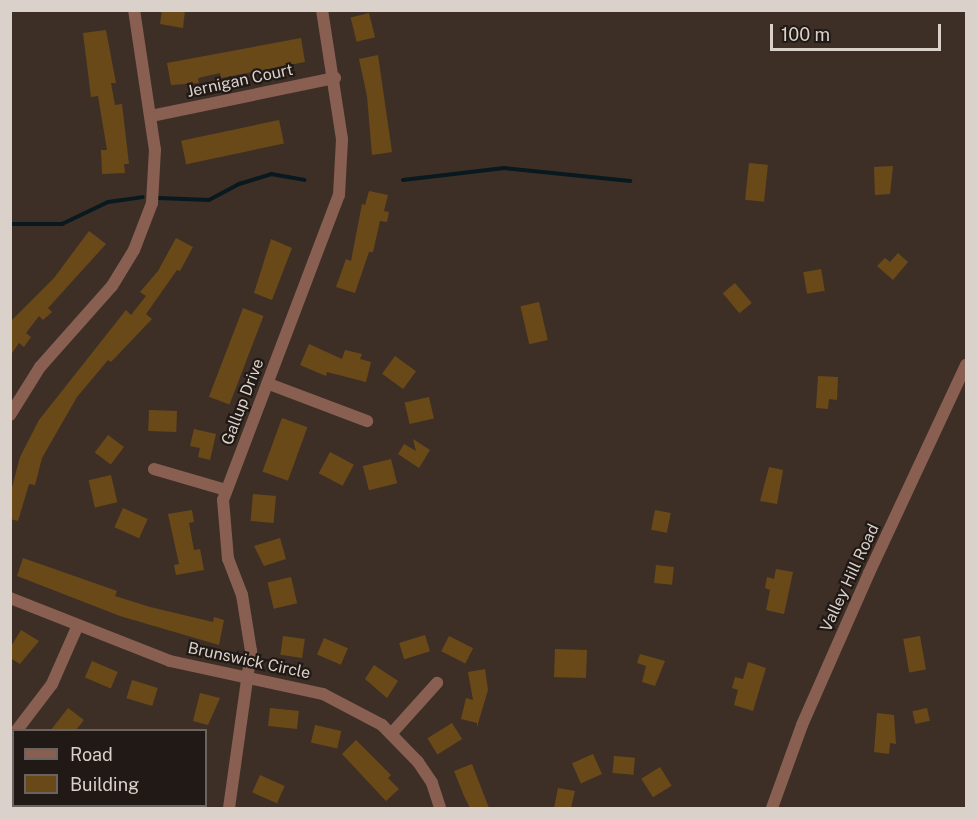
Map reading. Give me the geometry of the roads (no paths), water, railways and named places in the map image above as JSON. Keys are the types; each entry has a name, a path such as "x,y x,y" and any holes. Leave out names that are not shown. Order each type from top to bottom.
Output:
{"street":[{"path":"10,415 40,367 112,286 134,250 152,203 155,150 134,10"},
{"name":"Gallup Drive","path":"229,808 250,678 252,651 247,619 227,549 223,500 339,195 342,139 336,78 322,10"},
{"name":"Jernigan Court","path":"151,116 336,78"},
{"name":"Valley Hill Road","path":"772,808 802,725 868,573 966,365"},
{"path":"269,384 367,421"},
{"path":"154,469 226,490"},
{"name":"Brunswick Circle","path":"10,598 170,661 323,694 391,734 423,769 440,808"},
{"path":"18,729 52,684 78,625"},
{"path":"391,734 437,683"}],"waterway":[{"path":"403,180 504,168 630,181"},
{"path":"158,198 209,200 239,184 271,174 304,180"},
{"path":"10,224 62,224 108,202 143,197"}]}
